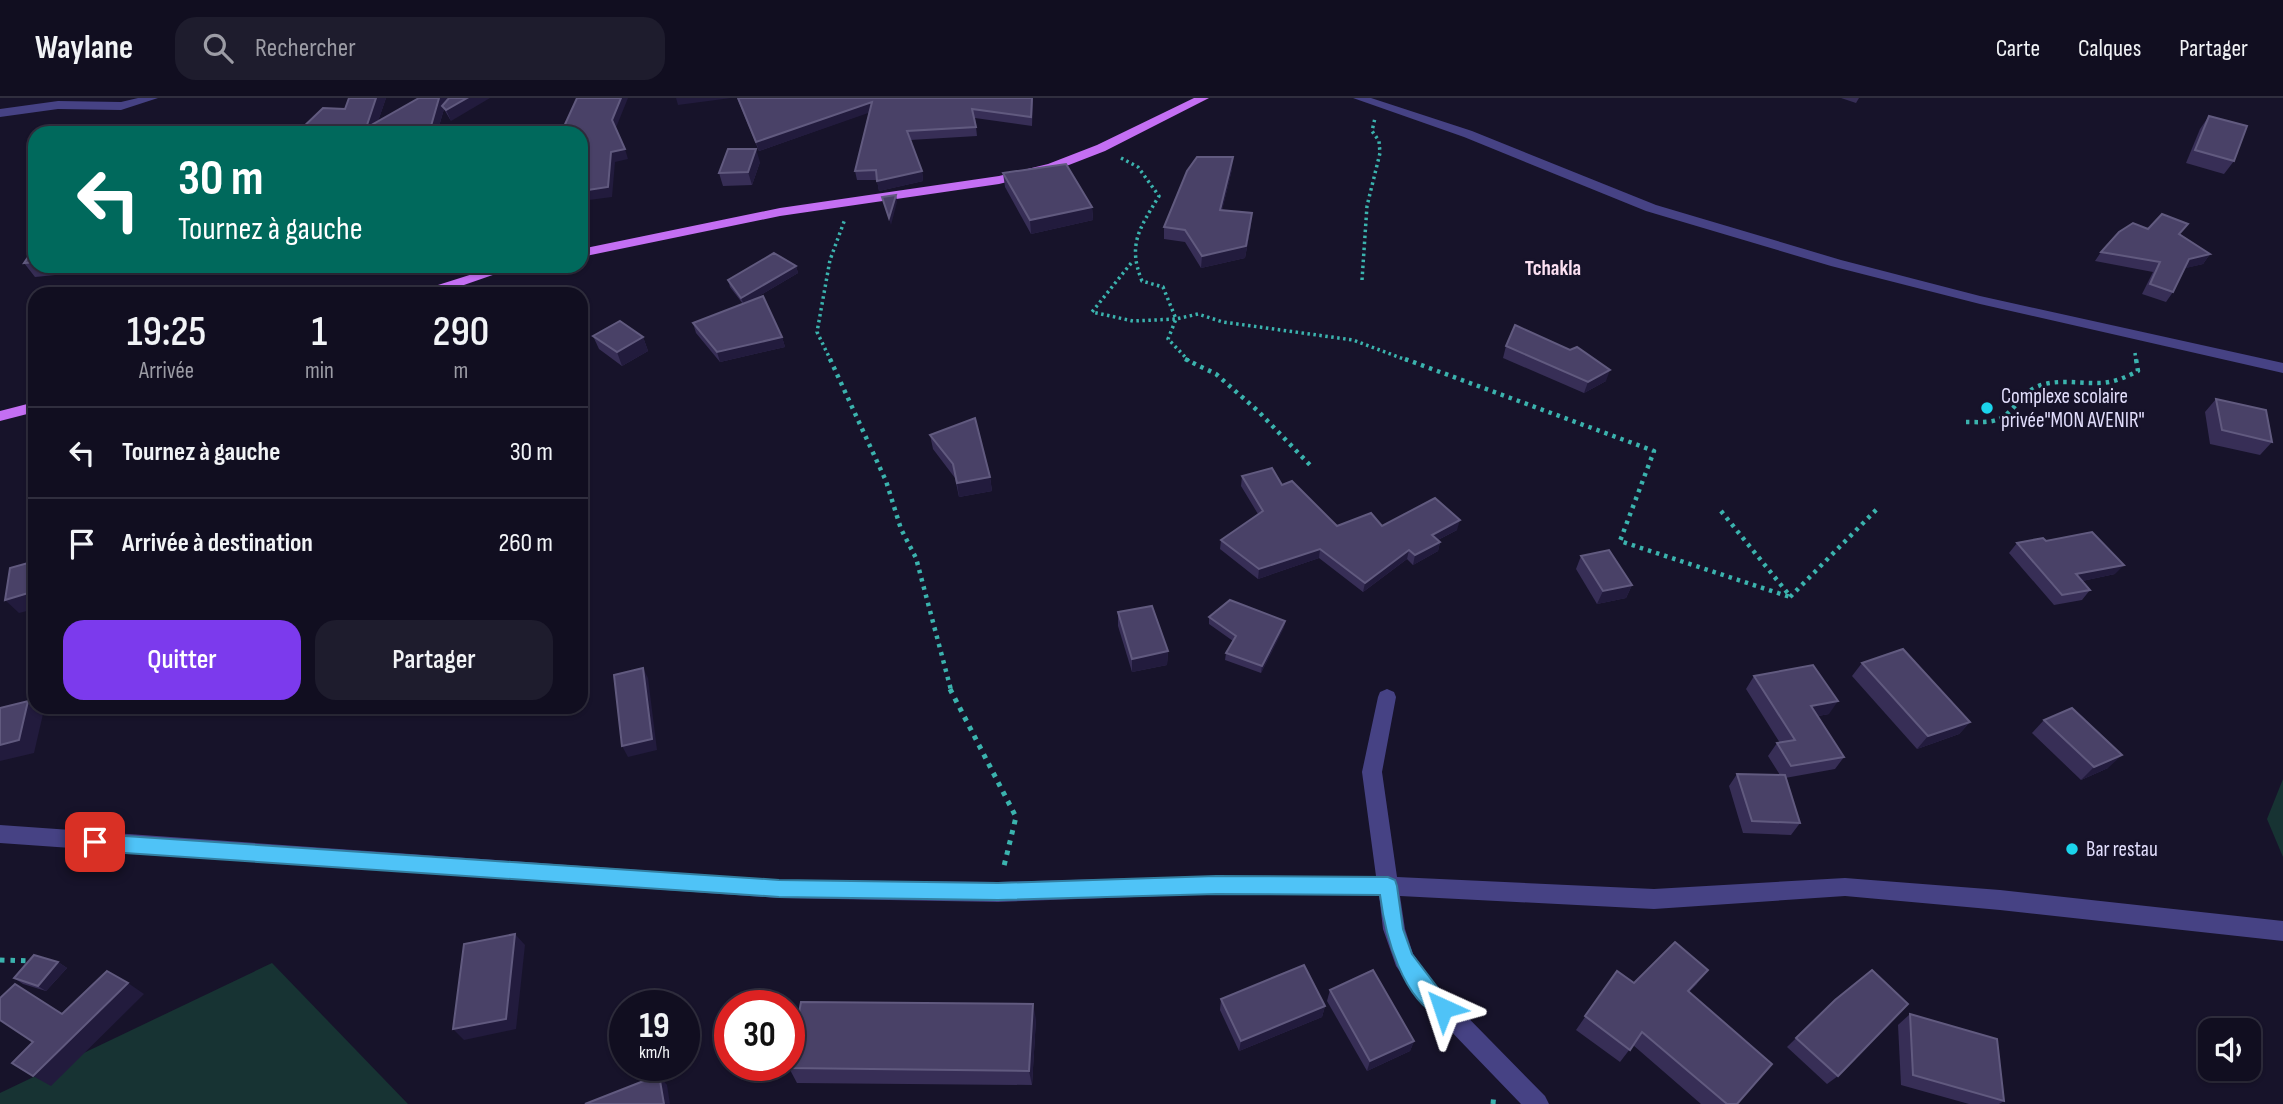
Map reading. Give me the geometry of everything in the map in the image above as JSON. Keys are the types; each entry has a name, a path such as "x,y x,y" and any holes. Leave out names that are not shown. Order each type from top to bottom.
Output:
{"main road":[{"path":"588,251 698,226 999,180 1052,167 1101,148 1203,98"},
{"path":"446,287 490,273"},
{"path":"0,416 28,409"}],"street":[{"path":"0,113 58,105 121,106 152,98"},
{"path":"1359,98 1468,134 1651,208 1836,263 1980,300 2283,368"},
{"path":"1387,697 1372,772 1394,929 1404,959 1425,989 1537,1104"},
{"path":"0,834 779,888 998,892 1216,885 1388,886 1654,898 1845,887 2000,900 2283,931"}],"path":[{"path":"1362,281 1367,206 1380,153 1379,141 1372,131 1379,106"},
{"path":"1101,148 1138,167 1159,196 1137,234 1132,262 1092,312 1133,321 1198,314 1223,322 1353,340 1654,451 1620,541 1790,597"},
{"path":"850,204 830,260 817,332 886,481 901,529 916,558 952,695 1016,817 998,892"},
{"path":"1132,262 1142,281 1163,287 1176,318 1168,339 1185,359 1216,373 1258,411 1311,466"},
{"path":"1966,422 1988,422 2006,416 2013,405 2044,382 2114,383 2127,379 2138,371 2137,358 2126,333"},
{"path":"1790,597 1879,507"},
{"path":"1721,510 1790,597"},
{"path":"0,960 42,961"}],"green space":[{"path":"2283,779 2283,857 2267,819"},
{"path":"272,963 408,1104 0,1104 0,1093"}],"building":[{"path":"349,98 376,98 367,126 304,126 323,108 345,109"},
{"path":"419,98 439,98 431,126 370,126"},
{"path":"449,98 467,98 446,110 442,106"},
{"path":"577,98 621,98 612,120 625,149 611,152 608,187 588,190 588,126 564,126"},
{"path":"738,98 1032,98 1031,117 972,109 976,127 907,131 922,171 877,181 876,170 855,171 872,102 756,142"},
{"path":"2209,116 2247,126 2234,161 2195,150"},
{"path":"728,149 756,149 748,172 719,173"},
{"path":"1197,157 1233,157 1220,210 1252,213 1246,246 1202,256 1185,230 1164,227 1187,171"},
{"path":"1066,164 1092,207 1030,220 1003,173"},
{"path":"896,195 889,218 882,197"},
{"path":"2162,214 2188,224 2179,234 2210,254 2189,259 2173,292 2150,284 2160,262 2101,252 2119,232 2133,223 2148,229"},
{"path":"774,253 796,266 741,298 728,280"},
{"path":"763,296 782,337 717,352 693,323"},
{"path":"620,321 643,337 617,352 593,336"},
{"path":"1515,325 1570,350 1577,347 1610,370 1588,382 1506,346"},
{"path":"2216,399 2266,410 2272,442 2222,430"},
{"path":"975,418 990,477 957,483 953,464 930,435"},
{"path":"1272,468 1282,485 1292,481 1337,526 1371,513 1382,526 1435,498 1460,520 1432,535 1440,542 1415,555 1409,550 1365,583 1320,549 1259,569 1221,540 1263,511 1242,476"},
{"path":"2092,532 2124,565 2076,574 2090,590 2062,595 2017,543 2043,538 2046,541"},
{"path":"1609,550 1632,585 1603,591 1581,556"},
{"path":"28,563 28,593 5,600 10,568"},
{"path":"1230,600 1285,621 1262,666 1226,653 1236,636 1209,617"},
{"path":"1152,606 1168,651 1132,659 1118,612"},
{"path":"1903,649 1970,722 1928,736 1862,663"},
{"path":"1813,665 1838,701 1811,706 1844,757 1791,766 1777,743 1795,740 1754,676"},
{"path":"643,668 652,739 622,746 614,675"},
{"path":"28,701 19,740 0,745 0,708"},
{"path":"2072,708 2122,755 2094,767 2044,720"},
{"path":"1737,774 1785,775 1800,823 1752,821"},
{"path":"515,934 506,1019 453,1029 464,944"},
{"path":"1675,942 1708,970 1688,991 1772,1064 1737,1104 1727,1104 1642,1032 1630,1050 1585,1016 1617,971 1634,983"},
{"path":"34,955 58,962 38,986 14,978"},
{"path":"1304,965 1325,1006 1241,1041 1221,999"},
{"path":"1373,970 1414,1041 1370,1061 1330,990"},
{"path":"1872,970 1908,1004 1838,1076 1796,1038 1835,1000"},
{"path":"107,971 128,983 33,1076 12,1063 33,1042 0,1020 0,998 15,984 62,1014"},
{"path":"805,1002 1033,1004 1029,1071 805,1068"},
{"path":"1910,1014 1997,1039 2004,1101 1913,1075"},
{"path":"644,1081 660,1081 664,1104 585,1104"}],"place":[{"name":"Complexe scolaire privée\"MON AVENIR\"","path":"1987,408"},
{"name":"Bar restau","path":"2072,849"}],"district":[{"name":"Tchakla","path":"1553,268"}],"route":[{"path":"95,842 779,888 998,892 1216,885 1388,886 1394,929 1404,959 1425,989 1443,1008"}]}
